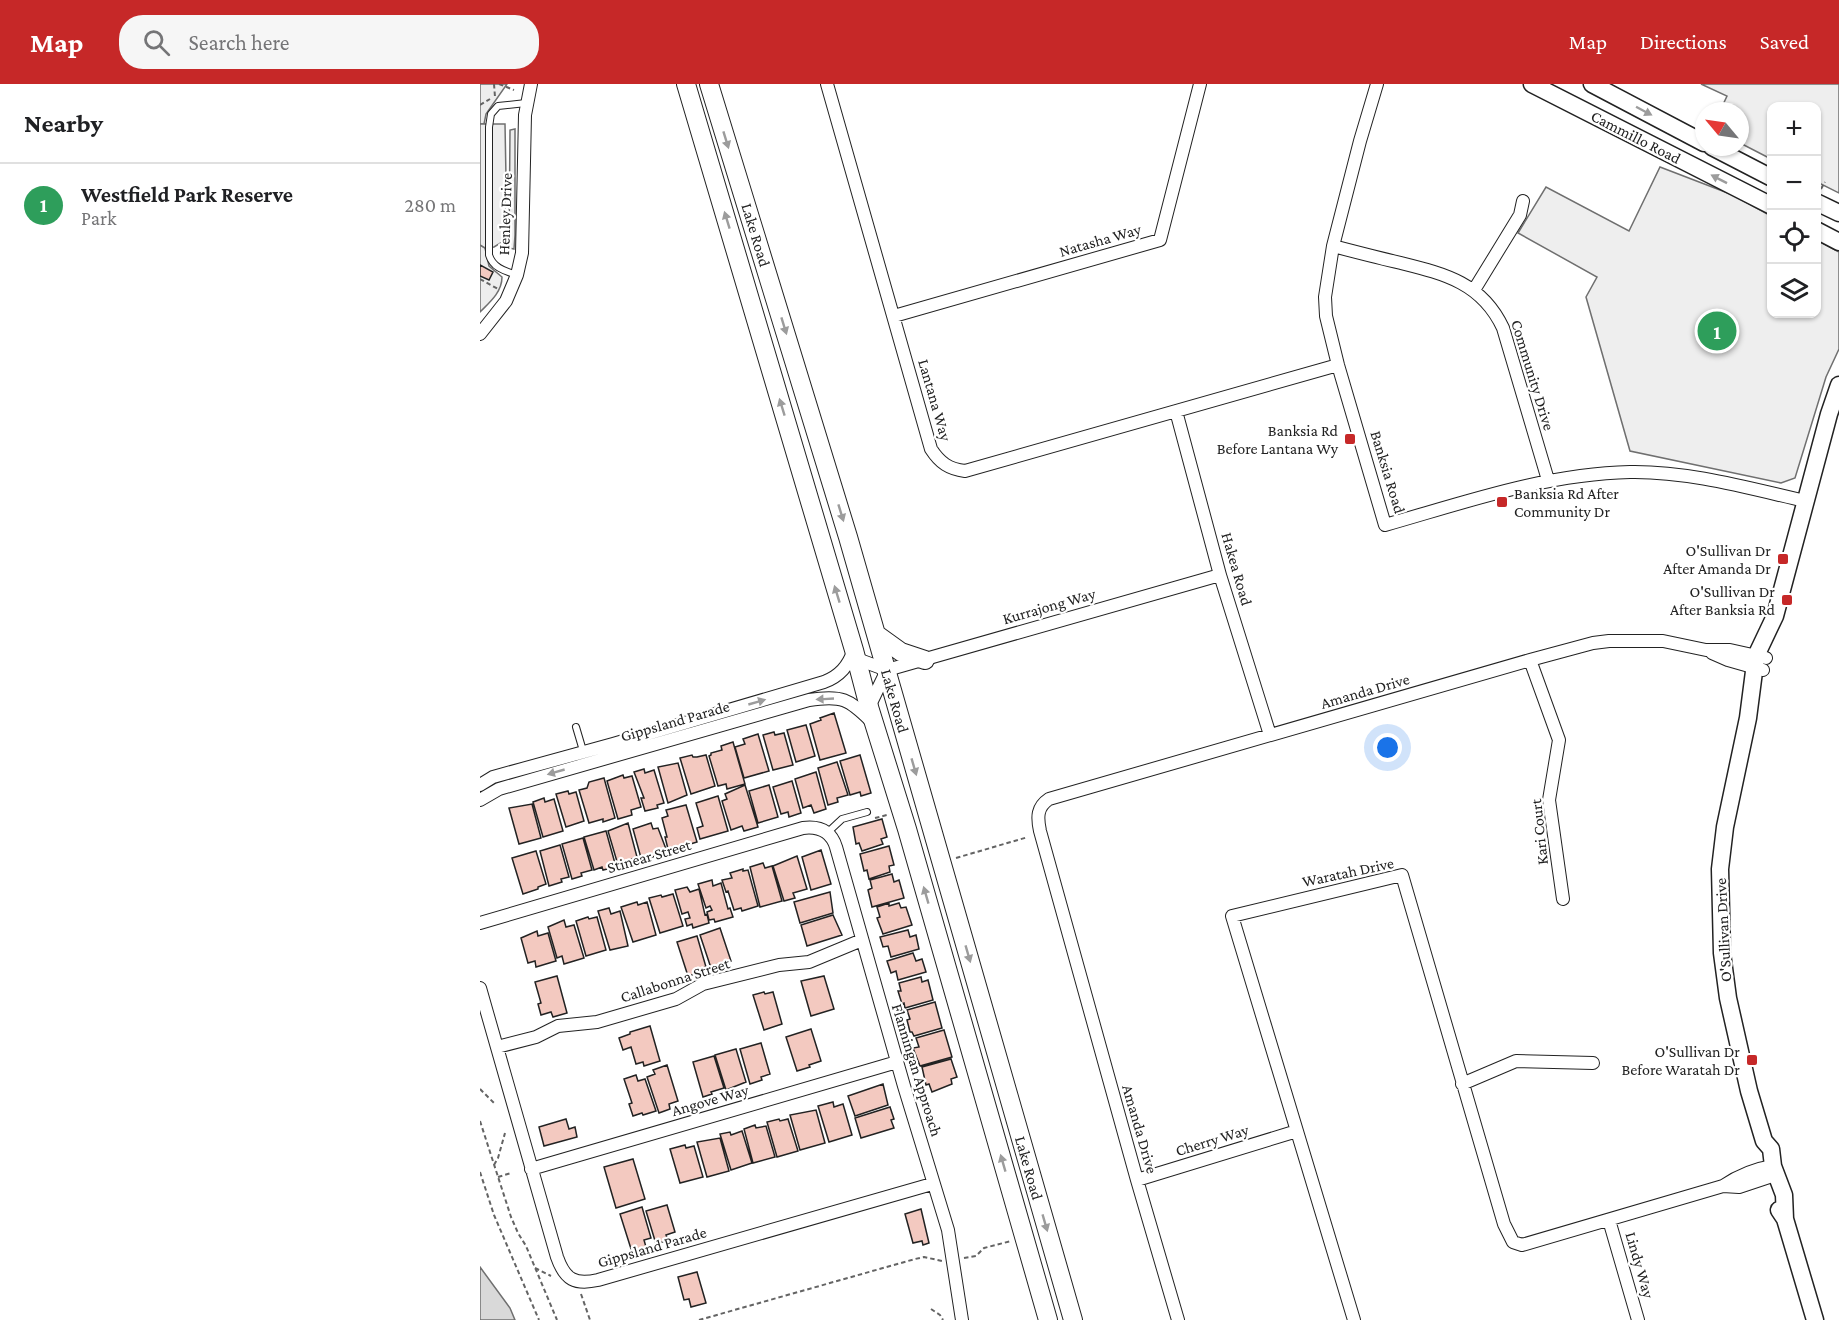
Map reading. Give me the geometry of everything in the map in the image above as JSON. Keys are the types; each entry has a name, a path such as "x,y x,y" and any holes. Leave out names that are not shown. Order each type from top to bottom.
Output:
{"main road":[{"name":"Lake Road","path":"686,84 907,829 1048,1320"},
{"name":"Lake Road","path":"709,84 848,537 1073,1320"},
{"path":"876,634 901,652 925,660"}],"street":[{"name":"Henley Drive","path":"480,334 506,301 518,275 522,253 526,103 531,84"},
{"name":"Lantana Way","path":"827,84 931,449 937,459 955,470 965,471 1338,365"},
{"name":"Natasha Way","path":"894,316 1160,240 1200,84"},
{"name":"Banksia Road","path":"1377,84 1333,246 1325,297 1326,316 1338,365 1385,525 1548,480 1631,472 1671,474 1805,501"},
{"name":"Cammillo Road","path":"1532,84 1767,203"},
{"name":"Cammillo Road","path":"1592,84 1695,138"},
{"path":"1729,156 1767,175"},
{"path":"1821,198 1839,213"},
{"path":"1474,290 1520,215 1523,201"},
{"path":"1821,233 1839,242"},
{"name":"Community Drive","path":"1333,246 1440,273 1464,283 1490,305 1503,327 1548,480"},
{"name":"O'Sullivan Drive","path":"1815,1320 1785,1219 1784,1195 1769,1172 1771,1149 1764,1141 1749,1091 1728,998 1719,909 1720,869 1725,827 1748,718 1760,696 1760,663 1775,634 1774,616 1839,385"},
{"name":"Hakea Road","path":"1176,411 1220,574 1270,735"},
{"name":"Kurrajong Way","path":"886,670 1220,574"},
{"name":"Amanda Drive","path":"1178,1320 1034,805 1593,643 1662,641 1706,650 1728,660 1760,663"},
{"path":"855,655 886,670 872,715"},
{"name":"Gippsland Parade","path":"480,800 499,789 585,757 835,678 855,655"},
{"name":"Kari Court","path":"1530,660 1559,740 1549,800 1563,899"},
{"name":"Gippsland Parade","path":"480,785 493,777 585,757 818,699 834,698 850,702 872,715"},
{"name":"Stinear Street","path":"480,923 803,828 818,828 827,833"},
{"name":"Flanningan Approach","path":"827,833 832,837 836,847 897,1062 926,1154 932,1184 951,1241 962,1320"},
{"name":"Waratah Drive","path":"1354,1320 1232,916 1402,874 1504,1224 1513,1242 1522,1245 1722,1186 1739,1187 1769,1172"},
{"name":"Callabonna Street","path":"497,1047 536,1037 558,1026 589,1024 676,999 703,984 778,965 810,962 862,940"},
{"name":"Gippsland Parade","path":"480,988 560,1268 569,1278 583,1282 598,1280 932,1184"},
{"path":"1462,1084 1516,1061 1593,1064"},
{"name":"Angove Way","path":"531,1169 897,1062"},
{"name":"Cherry Way","path":"1137,1180 1297,1131"},
{"name":"Lindy Way","path":"1609,1220 1638,1320"}],"lane":[{"path":"518,275 498,267 489,255 489,127 491,114 498,106 526,103"},
{"path":"576,727 585,757"},
{"path":"827,833 842,819 867,812"}],"path":[{"path":"494,84 495,97"},
{"path":"499,84 514,90"},
{"path":"1821,190 1825,182"},
{"path":"480,279 498,289"},
{"path":"872,819 891,814"},
{"path":"950,859 1032,835"},
{"path":"480,1089 494,1103"},
{"path":"480,1121 514,1226 526,1246 557,1320"},
{"path":"494,1165 505,1133"},
{"path":"480,1172 497,1221 539,1320"},
{"path":"498,1177 511,1173"},
{"path":"959,1259 973,1257 984,1248 1014,1240"},
{"path":"699,1320 915,1259 924,1257 934,1261 947,1260"},
{"path":"535,1268 551,1276"},
{"path":"579,1289 590,1320"},
{"path":"931,1309 943,1320"}],"shaded area":[{"path":"480,84 507,84 486,114 484,124 480,124"},
{"path":"1701,84 1839,84 1839,193 1821,184 1821,102 1767,102 1767,157 1749,148 1749,102 1724,102 1727,96"},
{"path":"480,124 505,124 504,241 494,247 485,248 480,245"},
{"path":"515,129 514,249 509,248 510,130"},
{"path":"1660,167 1733,195 1767,214 1767,318 1821,318 1821,242 1839,252 1839,349 1826,377 1795,478 1781,483 1630,451 1586,297 1597,277 1518,233 1546,187 1629,231"},
{"path":"480,245 485,248 489,266 502,277 498,292 480,312"},
{"path":"480,1267 510,1308 515,1320 480,1320"}],"building":[{"path":"480,265 493,272 489,280 480,276"},
{"path":"834,713 846,753 820,760 810,724"},
{"path":"806,725 815,756 796,762 787,730"},
{"path":"774,732 775,735 784,733 793,765 773,770 763,735"},
{"path":"758,734 769,771 744,778 735,747 745,744 743,739"},
{"path":"733,742 745,784 727,789 726,784 718,786 709,756 711,753 722,750 721,746"},
{"path":"692,755 697,757 706,755 715,786 691,794 680,758"},
{"path":"860,755 871,793 861,796 860,792 850,795 840,761"},
{"path":"837,762 848,795 837,798 838,802 828,805 818,768"},
{"path":"678,763 687,795 668,803 658,767"},
{"path":"644,769 645,773 654,770 664,803 657,805 658,808 645,811 641,798 644,798 634,772"},
{"path":"816,772 826,809 814,813 811,805 803,808 795,779"},
{"path":"623,775 624,778 632,776 641,807 631,810 632,815 618,819 607,781"},
{"path":"604,778 615,818 589,823 579,790 587,788 589,782"},
{"path":"792,781 801,813 789,817 788,812 781,814 773,787"},
{"path":"745,785 758,827 744,831 742,826 731,830 722,801 727,799 725,794"},
{"path":"769,785 778,817 758,823 749,791"},
{"path":"568,791 569,794 576,792 584,821 566,827 556,794"},
{"path":"718,796 728,831 700,839 697,828 703,826 696,803"},
{"path":"544,798 545,802 554,799 563,831 543,837 533,802"},
{"path":"532,804 541,838 519,844 509,808"},
{"path":"686,805 697,842 668,849 662,818 668,816 666,810"},
{"path":"882,819 887,837 881,839 883,844 862,851 859,843 856,844 853,827"},
{"path":"628,823 637,857 618,865 608,831"},
{"path":"651,823 653,829 658,828 666,849 658,851 659,855 646,859 645,856 641,858 633,829"},
{"path":"606,831 616,867 603,870 602,867 594,870 584,837"},
{"path":"583,838 592,870 572,879 562,844"},
{"path":"560,845 569,877 549,886 540,851"},
{"path":"889,846 894,865 889,866 890,872 869,879 867,870 864,871 860,854"},
{"path":"821,850 831,884 811,890 802,857"},
{"path":"536,851 546,884 523,894 512,858"},
{"path":"797,856 807,889 793,893 795,898 784,901 773,866"},
{"path":"763,863 765,868 772,866 782,901 760,907 750,867"},
{"path":"743,869 743,871 748,870 758,906 742,911 741,908 734,910 722,880 732,878 730,873"},
{"path":"892,874 894,882 899,880 904,898 872,907 868,890 872,888 870,880"},
{"path":"712,880 713,886 721,883 728,909 730,908 733,917 715,922 714,919 709,920 707,912 712,910 710,906 706,908 698,884"},
{"path":"687,887 690,892 699,889 709,923 693,928 692,924 687,926 685,919 690,918 688,912 682,914 675,890"},
{"path":"830,892 833,913 800,923 794,902"},
{"path":"673,894 683,926 660,933 649,898"},
{"path":"637,902 638,905 647,902 656,935 633,942 621,907"},
{"path":"889,903 889,906 899,903 901,908 906,907 912,925 883,934 877,918 880,917 877,907"},
{"path":"609,908 611,914 620,911 628,946 610,950 598,911"},
{"path":"833,915 842,935 807,946 801,925"},
{"path":"588,917 589,919 597,917 606,950 586,956 576,921"},
{"path":"564,920 566,927 574,925 584,958 564,964 562,956 557,958 548,927"},
{"path":"720,928 731,961 711,968 700,935"},
{"path":"908,930 910,937 916,935 919,949 891,957 888,946 883,947 880,937"},
{"path":"537,931 538,936 548,933 556,961 536,967 535,961 528,963 521,938"},
{"path":"697,936 706,967 688,976 677,942"},
{"path":"913,953 916,961 922,959 926,972 898,980 896,971 891,973 887,961"},
{"path":"557,976 567,1013 553,1017 551,1012 541,1015 538,1004 541,1003 535,982"},
{"path":"824,976 834,1009 811,1016 801,981"},
{"path":"921,977 922,982 928,980 933,1000 905,1008 898,991 901,991 899,983"},
{"path":"764,992 765,994 773,992 782,1024 764,1030 753,995"},
{"path":"935,1002 942,1028 914,1036 910,1032 907,1010"},
{"path":"650,1026 660,1061 644,1066 643,1062 636,1064 631,1047 623,1050 619,1038"},
{"path":"811,1029 821,1061 797,1071 786,1037"},
{"path":"944,1030 952,1057 920,1066 913,1048 919,1047 916,1038"},
{"path":"761,1043 770,1074 750,1084 740,1049"},
{"path":"736,1049 746,1082 726,1090 715,1055"},
{"path":"714,1056 724,1088 703,1097 693,1062"},
{"path":"951,1059 957,1077 951,1079 952,1084 932,1092 929,1084 926,1085 922,1067"},
{"path":"667,1065 678,1101 669,1104 670,1109 659,1113 647,1077 655,1074 653,1070"},
{"path":"636,1075 638,1081 645,1079 656,1111 633,1116 629,1104 632,1103 624,1079"},
{"path":"883,1084 888,1105 855,1116 848,1096"},
{"path":"833,1102 834,1107 843,1104 852,1135 829,1142 818,1106"},
{"path":"890,1107 894,1128 861,1138 855,1118"},
{"path":"816,1110 825,1143 800,1150 790,1115"},
{"path":"566,1119 569,1129 575,1127 577,1137 544,1146 539,1127"},
{"path":"779,1119 780,1121 788,1119 798,1151 777,1157 767,1122"},
{"path":"755,1125 756,1128 766,1126 775,1157 753,1163 744,1129"},
{"path":"742,1131 752,1163 731,1170 720,1134 730,1132 731,1135"},
{"path":"720,1138 729,1171 707,1177 697,1142"},
{"path":"685,1145 686,1148 694,1146 703,1177 680,1183 670,1149"},
{"path":"633,1159 645,1199 616,1208 604,1167"},
{"path":"667,1205 675,1232 666,1235 668,1240 656,1244 646,1211"},
{"path":"642,1207 651,1238 644,1240 646,1247 632,1252 620,1214"},
{"path":"921,1209 929,1243 923,1245 922,1241 913,1243 905,1214"},
{"path":"697,1272 706,1303 691,1307 689,1299 684,1300 678,1277"}],"place":[{"name":"Westfield Park Reserve","path":"1717,331"},
{"name":"Banksia Rd Before Lantana Wy","path":"1350,439"},
{"name":"Banksia Rd After Community Dr","path":"1502,502"},
{"name":"O'Sullivan Dr After Amanda Dr","path":"1783,559"},
{"name":"O'Sullivan Dr After Banksia Rd","path":"1787,600"},
{"name":"O'Sullivan Dr Before Waratah Dr","path":"1752,1060"}]}
